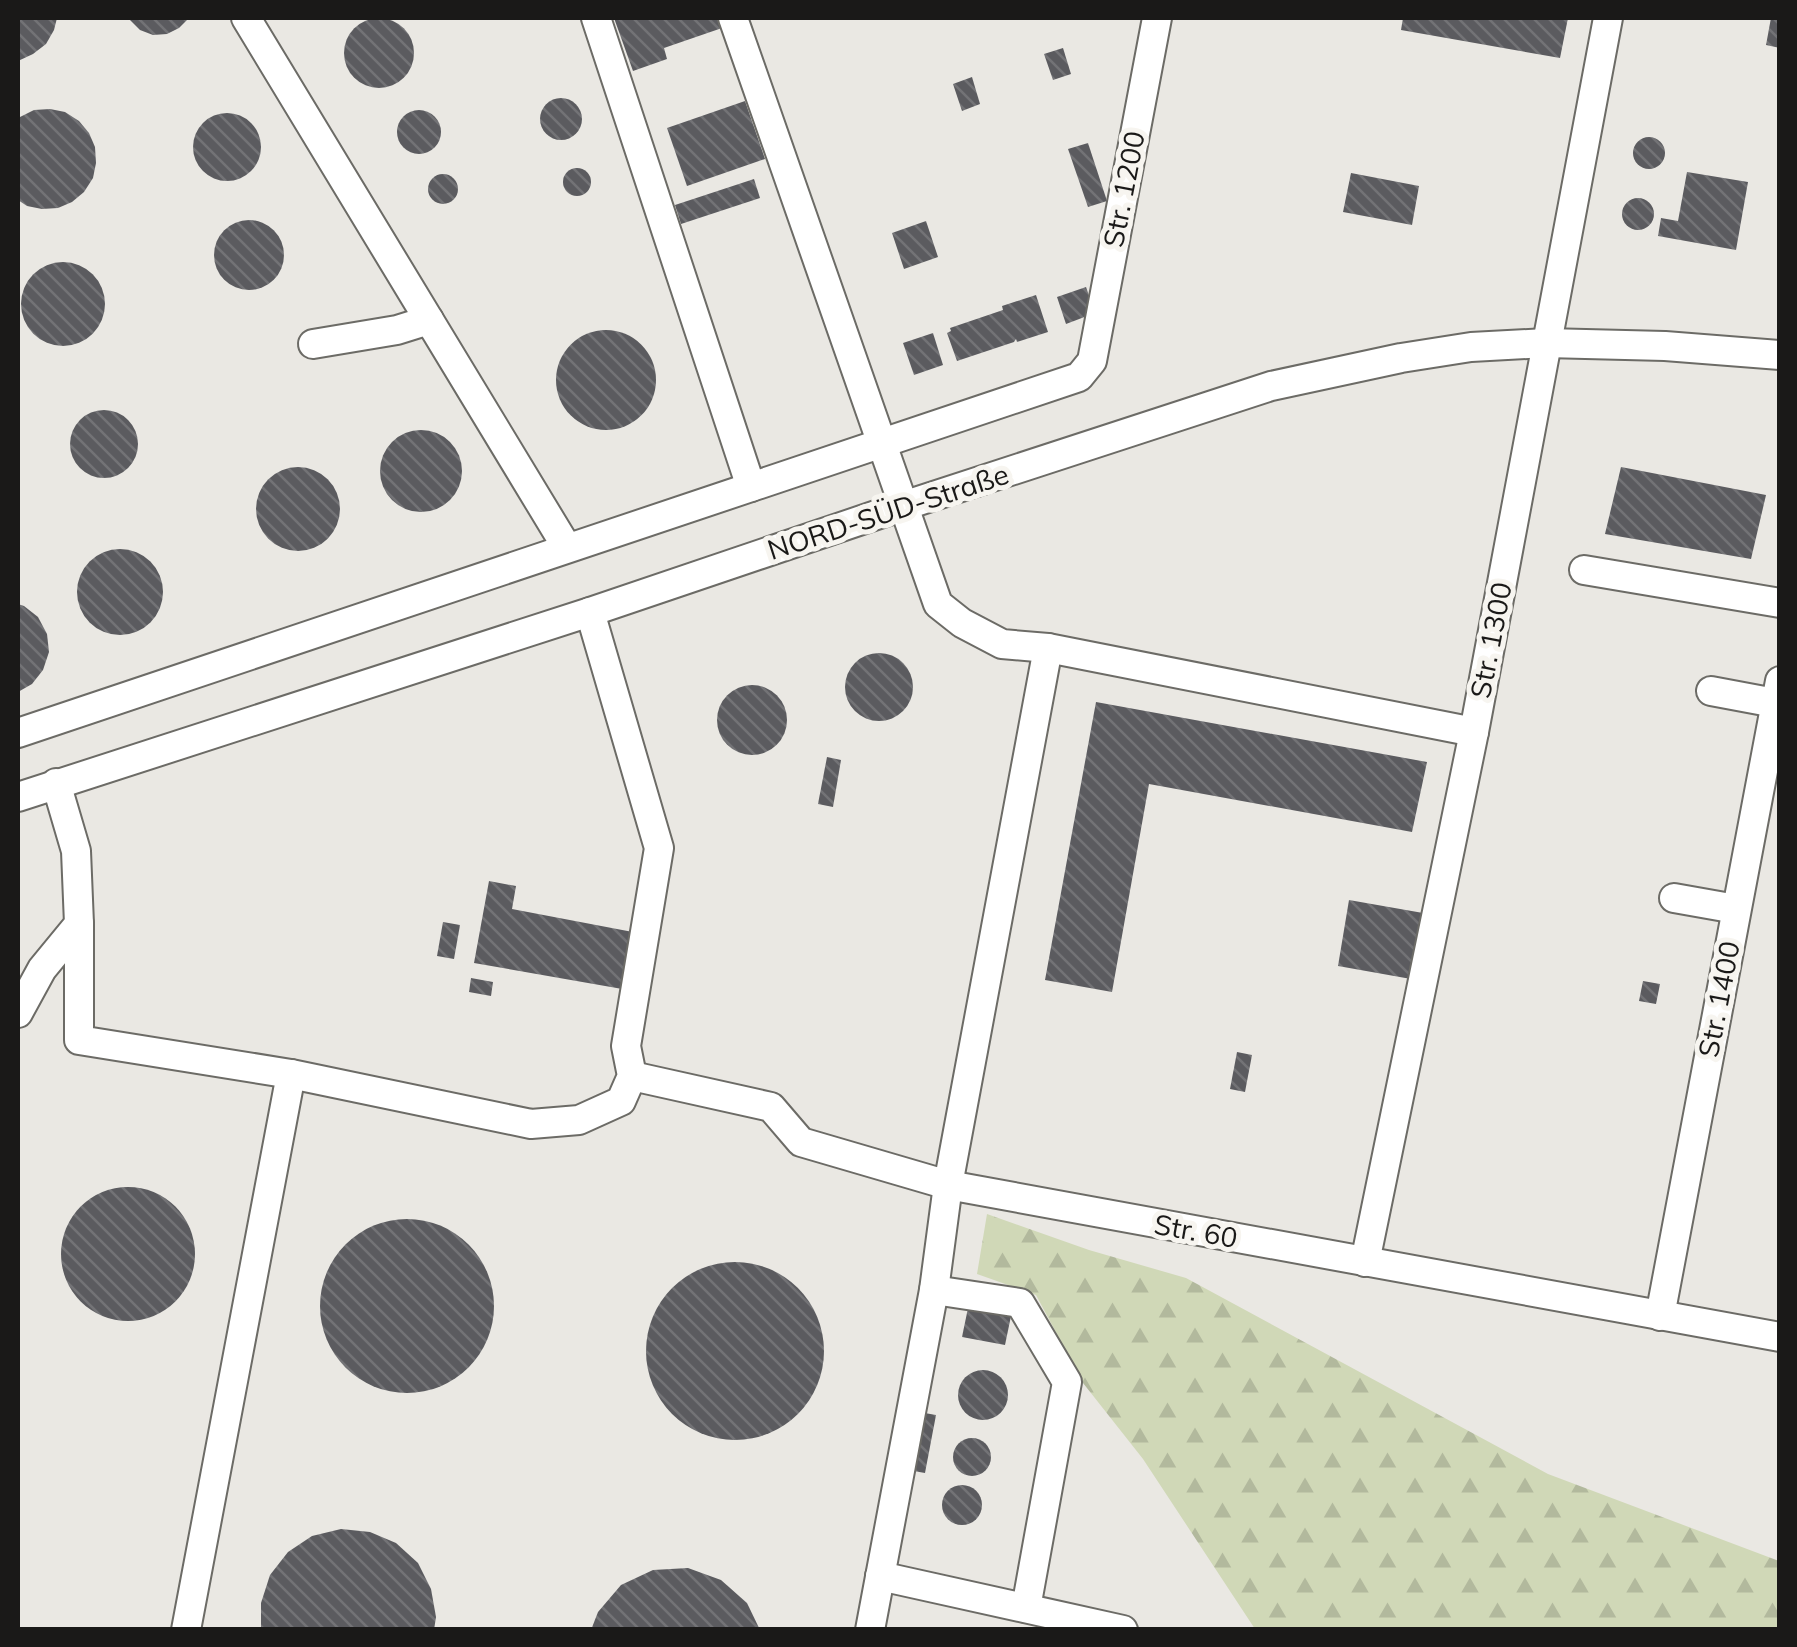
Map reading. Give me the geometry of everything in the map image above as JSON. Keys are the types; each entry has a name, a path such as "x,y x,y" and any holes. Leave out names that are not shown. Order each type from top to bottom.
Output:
{"lane":[{"path":"246,18 566,546"},
{"path":"596,18 751,487"},
{"path":"733,18 938,604 962,623 1002,644 1048,648 1474,732"},
{"name":"Str. 1200","path":"884,442 1079,378 1092,361 1157,18"},
{"name":"Str. 1300","path":"1365,1262 1474,732 1608,18"},
{"path":"314,344 396,330 429,320"},
{"name":"NORD-SÜD-Straße","path":"18,796 590,612 1270,386 1471,347 1546,343 1665,346 1780,355"},
{"path":"18,733 884,442"},
{"path":"1584,570 1780,603"},
{"path":"56,783 76,851 79,1040 291,1074 531,1124 579,1120 621,1101 632,1076 626,1046 660,848 590,612"},
{"path":"870,1630 1048,648"},
{"path":"1710,691 1778,692"},
{"name":"Str. 1400","path":"1660,1316 1778,692"},
{"path":"1674,898 1736,909"},
{"path":"18,1013 42,968 79,924"},
{"path":"186,1630 291,1074"},
{"name":"Str. 60","path":"632,1076 771,1107 802,1142 948,1185 1780,1337"},
{"path":"934,1290 1020,1303 1066,1382 1026,1608"},
{"path":"880,1576 1124,1630"}],"green space":[{"path":"987,1214 1089,1250 1186,1278 1548,1474 1779,1561 1779,1629 1255,1629 1143,1459 1083,1383 1036,1295 977,1274"}],"building":[{"path":"18,18 57,18 46,44 18,61"},
{"path":"128,18 189,18 167,34 153,35 140,30"},
{"path":"379,18 404,28 414,53 404,78 379,88 354,78 344,53 354,28"},
{"path":"614,18 719,18 722,28 664,48 667,59 633,71"},
{"path":"1403,18 1568,18 1560,58 1401,30"},
{"path":"1771,18 1780,18 1780,48 1766,45"},
{"path":"1063,48 1071,74 1053,80 1044,54"},
{"path":"972,77 980,104 962,111 953,84"},
{"path":"561,98 576,104 582,119 576,134 561,140 546,134 540,119 546,104"},
{"path":"745,101 765,159 687,186 667,128"},
{"path":"50,109 79,121 95,147 96,163 84,192 58,208 42,209 18,200 18,118 34,110"},
{"path":"419,110 435,116 441,132 435,148 419,154 403,148 397,132 403,116"},
{"path":"227,113 240,115 251,123 259,134 259,160 251,171 240,179 227,181 214,179 203,171 195,160 193,147 195,134 203,123 214,115"},
{"path":"1649,137 1660,142 1665,153 1660,164 1649,169 1638,164 1633,153 1638,142"},
{"path":"1088,143 1107,201 1088,207 1068,149"},
{"path":"577,168 587,172 591,182 587,192 577,196 567,192 563,182 567,172"},
{"path":"1687,172 1748,182 1736,250 1658,236 1661,218 1678,221"},
{"path":"1351,173 1419,186 1412,225 1343,212"},
{"path":"443,174 454,178 458,189 454,200 443,204 432,200 428,189 432,178"},
{"path":"754,179 760,198 681,224 675,205"},
{"path":"1638,198 1649,203 1654,214 1649,225 1638,230 1627,225 1622,214 1627,203"},
{"path":"249,220 273,231 284,255 273,279 249,290 225,279 214,255 225,231"},
{"path":"926,221 938,257 904,269 892,233"},
{"path":"63,262 86,269 98,281 105,304 98,327 86,339 63,346 40,339 28,327 21,304 28,281 40,269"},
{"path":"1086,287 1095,313 1066,324 1057,297"},
{"path":"1036,295 1048,332 1017,342 1016,339 957,361 947,333 950,328"},
{"path":"606,330 625,334 641,345 652,361 656,380 652,399 641,415 625,426 606,430 587,426 571,415 560,399 556,380 560,361 571,345 587,334"},
{"path":"933,333 943,365 914,375 903,343"},
{"path":"104,410 117,412 128,420 136,431 136,457 128,468 117,476 104,478 91,476 80,468 72,457 70,444 72,431 80,420 91,412"},
{"path":"421,430 437,433 450,442 459,455 459,487 450,500 437,509 421,512 405,509 392,500 383,487 380,471 383,455 392,442 405,433"},
{"path":"298,467 321,474 333,486 340,509 333,532 321,544 298,551 275,544 263,532 256,509 263,486 275,474"},
{"path":"1621,467 1766,495 1751,559 1605,534"},
{"path":"120,549 137,552 156,568 163,592 160,609 144,628 120,635 103,632 84,616 77,592 80,575 96,556"},
{"path":"18,604 38,617 47,634 49,652 43,670 32,684 18,692"},
{"path":"879,653 903,663 913,687 903,711 879,721 855,711 845,687 855,663"},
{"path":"752,685 777,695 787,720 777,745 752,755 727,745 717,720 727,695"},
{"path":"1096,702 1427,762 1412,832 1149,784 1112,992 1045,980"},
{"path":"827,757 841,760 833,807 818,804"},
{"path":"489,881 516,886 512,909 638,933 628,990 474,963"},
{"path":"1349,900 1423,913 1411,979 1338,966"},
{"path":"443,922 460,925 454,959 437,956"},
{"path":"471,978 493,982 491,996 469,992"},
{"path":"1643,981 1660,984 1656,1004 1639,1001"},
{"path":"1237,1052 1252,1055 1245,1092 1230,1089"},
{"path":"128,1187 154,1192 176,1206 190,1228 195,1254 190,1280 176,1302 154,1316 128,1321 102,1316 80,1302 66,1280 61,1254 66,1228 80,1206 102,1192"},
{"path":"407,1219 440,1225 469,1244 488,1273 494,1306 488,1339 469,1368 440,1387 407,1393 374,1387 345,1368 326,1339 320,1306 326,1273 345,1244 374,1225"},
{"path":"735,1262 769,1269 798,1288 817,1317 824,1351 817,1385 798,1414 769,1433 735,1440 701,1433 672,1414 653,1385 646,1351 653,1317 672,1288 701,1269"},
{"path":"968,1308 1011,1316 1005,1345 962,1337"},
{"path":"973,1371 993,1371 1007,1385 1007,1405 993,1419 973,1419 959,1405 959,1385"},
{"path":"919,1412 936,1415 925,1473 908,1470"},
{"path":"972,1438 986,1443 991,1457 986,1471 972,1476 958,1471 953,1457 958,1443"},
{"path":"962,1485 976,1491 982,1505 976,1519 962,1525 948,1519 942,1505 948,1491"},
{"path":"341,1529 370,1532 396,1543 418,1563 431,1589 434,1630 261,1630 261,1603 270,1575 288,1552 312,1536"},
{"path":"688,1568 721,1580 747,1603 760,1630 591,1630 598,1612 621,1585 653,1570"}]}
